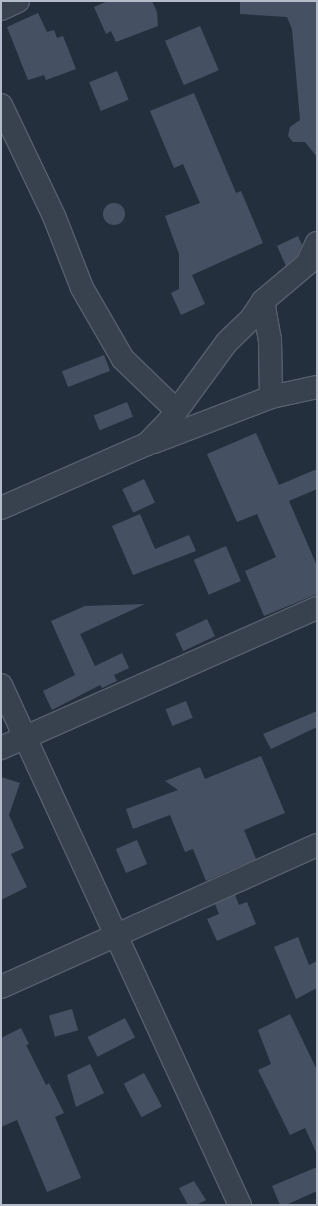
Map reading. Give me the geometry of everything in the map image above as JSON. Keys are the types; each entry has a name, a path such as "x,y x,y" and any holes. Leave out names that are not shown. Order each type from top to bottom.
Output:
{"street":[{"path":"1,8 18,1"},
{"path":"1,106 54,216 82,288 123,359 176,410"},
{"path":"147,444 169,421 227,342 251,319 263,301 307,264 315,254"},
{"path":"263,301 270,339 271,397"},
{"path":"1,508 147,444 271,397 317,387"},
{"path":"1,748 25,736 317,608"},
{"path":"1,685 240,1205"},
{"path":"1,987 116,937 317,845"}],"building":[{"path":"108,1 152,1 157,12 158,26 116,42 111,31 106,34 94,7"},
{"path":"240,1 317,1 317,157 305,142 293,142 288,136 290,127 300,120 292,29 287,17 240,14"},
{"path":"38,13 47,32 54,30 57,38 63,36 76,69 46,80 44,75 28,80 7,27"},
{"path":"200,26 219,70 184,85 165,41"},
{"path":"117,71 129,100 101,111 89,82"},
{"path":"194,93 236,193 241,191 263,243 192,275 205,304 181,315 171,293 179,289 179,254 165,216 200,203 183,164 174,168 150,111"},
{"path":"114,203 122,206 125,214 122,222 114,225 106,222 103,214 106,206"},
{"path":"298,236 302,245 297,256 286,266 277,246"},
{"path":"104,355 110,371 68,387 62,371"},
{"path":"127,402 133,417 100,430 94,415"},
{"path":"256,433 279,485 317,469 317,489 289,501 317,566 317,594 264,616 245,571 276,557 257,514 237,522 207,454"},
{"path":"144,479 155,503 133,513 122,489"},
{"path":"140,514 155,549 189,535 196,551 133,575 112,526"},
{"path":"226,546 241,581 209,595 194,560"},
{"path":"145,604 80,634 95,666 122,653 129,668 114,675 117,681 102,688 100,685 52,710 43,691 75,675 51,621 85,606"},
{"path":"207,619 215,636 183,651 175,634"},
{"path":"186,701 193,718 172,726 166,709"},
{"path":"317,711 317,727 271,749 263,734"},
{"path":"261,756 285,813 244,830 256,859 206,881 193,849 185,852 170,815 133,829 126,809 178,790 165,781 200,767 205,779"},
{"path":"1,777 20,783 9,815 24,848 11,854 27,887 1,900"},
{"path":"137,840 147,864 126,873 116,849"},
{"path":"235,895 239,905 247,902 256,924 217,941 207,919 219,914 215,904"},
{"path":"298,937 309,965 317,961 317,988 296,999 274,947"},
{"path":"72,1009 78,1030 55,1037 49,1016"},
{"path":"290,1014 317,1070 317,1154 305,1128 290,1135 258,1070 271,1064 258,1030"},
{"path":"125,1018 135,1038 98,1057 88,1037"},
{"path":"21,1028 29,1044 26,1045 46,1085 49,1083 64,1113 55,1117 81,1178 47,1192 17,1120 1,1127 1,1038"},
{"path":"90,1064 104,1093 76,1107 67,1075"},
{"path":"144,1073 162,1107 142,1117 124,1084"},
{"path":"317,1167 317,1191 286,1205 280,1205 272,1186"},
{"path":"194,1181 206,1200 196,1205 188,1205 179,1188"}]}
